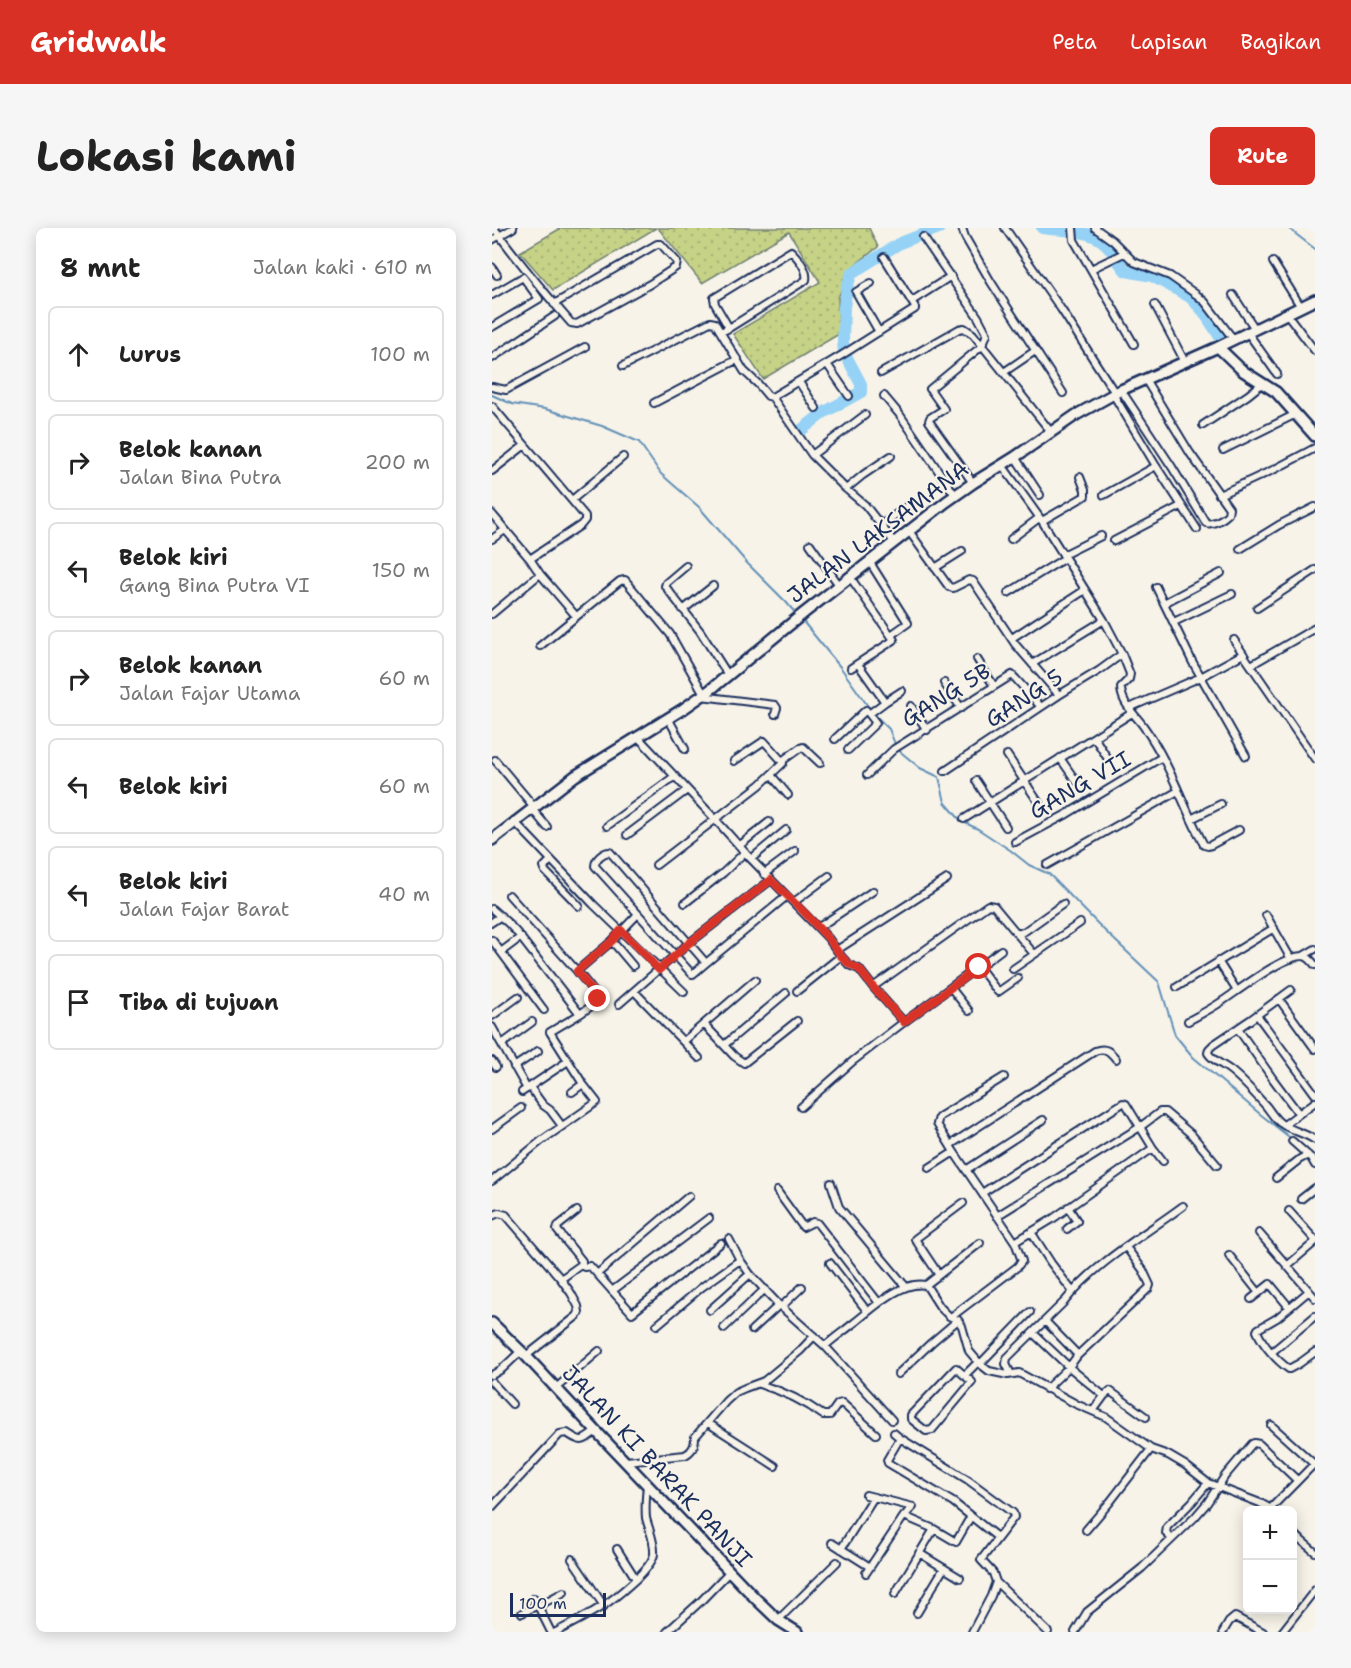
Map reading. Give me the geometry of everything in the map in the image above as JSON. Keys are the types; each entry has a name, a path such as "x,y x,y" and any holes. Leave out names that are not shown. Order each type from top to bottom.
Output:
{"main road":[{"name":"JALAN LAKSAMANA","path":"492,839 575,776 702,695 869,561 972,483 1076,415 1117,392 1234,340 1315,300"},
{"path":"1218,347 1243,370 1276,392 1315,436"},
{"name":"JALAN KI BARAK PANJI","path":"492,1323 524,1353 756,1599 778,1620 797,1632"}],"street":[{"path":"494,228 554,304 571,323 577,324 650,284 675,267 677,262 661,244 657,244 554,304"},
{"path":"492,240 513,228"},
{"path":"962,228 965,237 1063,393"},
{"path":"1005,228 1117,392 1172,467 1206,523 1218,521 1229,513 1229,508 1190,453 1145,379"},
{"path":"1095,228 1113,240 1119,257"},
{"path":"1072,232 1134,344"},
{"path":"923,237 986,331 987,337 982,346 930,389 944,409 929,421 972,483"},
{"path":"721,332 729,328 806,280 807,273 791,250 714,298 729,328"},
{"path":"772,397 915,309 884,257"},
{"path":"1091,269 1119,257 1170,276 1205,302 1234,340"},
{"path":"1273,262 1301,307"},
{"path":"492,267 497,275"},
{"path":"912,301 951,276"},
{"path":"492,295 523,277 538,296 538,300 492,327"},
{"path":"871,283 856,292 879,332"},
{"path":"1233,295 1277,374"},
{"path":"1155,305 1185,362"},
{"path":"1287,314 1315,351"},
{"path":"492,358 555,316"},
{"path":"624,366 710,322 715,323 744,371 768,396 772,397 812,455 865,505 894,542"},
{"path":"881,373 959,328 964,328 973,334 1051,432"},
{"path":"492,387 506,390 585,347"},
{"path":"1004,372 1035,351"},
{"path":"654,403 738,358"},
{"path":"827,364 849,396"},
{"path":"799,382 816,408"},
{"path":"1203,425 1263,383"},
{"path":"1117,392 1156,466 1197,529"},
{"path":"884,396 900,415 955,495"},
{"path":"492,406 584,513 584,522 530,559"},
{"path":"1223,450 1296,414"},
{"path":"812,455 865,415"},
{"path":"492,471 525,446"},
{"path":"1219,495 1315,448"},
{"path":"846,489 891,456"},
{"path":"572,500 623,457"},
{"path":"1015,457 1040,495"},
{"path":"1002,465 1041,519 1104,620 1130,674 1129,679 1121,687 1121,691 1162,757 1206,846 1239,830"},
{"path":"1104,495 1156,466"},
{"path":"1011,539 1041,519 1084,496 1085,490 1080,477"},
{"path":"881,525 912,503"},
{"path":"1114,541 1181,506"},
{"path":"1240,549 1279,525 1315,507"},
{"path":"492,514 576,616"},
{"path":"492,540 505,530"},
{"path":"909,531 950,587 953,588 969,580 973,581 1012,638 1059,695"},
{"path":"1008,593 1064,556 1101,536"},
{"path":"810,544 839,585"},
{"path":"935,568 962,551"},
{"path":"869,561 908,623 891,635"},
{"path":"686,566 665,584 700,631 728,675"},
{"path":"1257,608 1315,570"},
{"path":"1164,603 1221,573"},
{"path":"492,614 540,574"},
{"path":"850,577 894,639 893,642 851,668"},
{"path":"540,646 620,581 627,581 670,634 702,695 775,705 777,708 775,714"},
{"path":"683,610 713,585"},
{"path":"1156,587 1201,677 1246,756"},
{"path":"1012,638 1085,590"},
{"path":"1174,622 1232,594"},
{"path":"1032,664 1104,620"},
{"path":"1251,665 1315,628"},
{"path":"1234,640 1315,759"},
{"name":"GANG 5","path":"945,771 1122,654"},
{"path":"964,819 1094,737 1131,710 1244,654"},
{"path":"977,659 994,686"},
{"path":"858,664 885,702"},
{"name":"GANG 5B","path":"867,775 897,747 1012,675 1041,707"},
{"path":"944,683 961,708"},
{"path":"869,714 902,691"},
{"path":"911,706 927,730"},
{"path":"835,740 866,710 876,723 848,750"},
{"path":"668,718 685,749"},
{"path":"637,736 716,819 744,853 819,927 849,964 859,969 904,1022"},
{"path":"1094,737 1108,759"},
{"path":"734,761 764,741 782,761"},
{"path":"656,865 771,775 783,763 782,761 803,747 820,764"},
{"path":"1007,755 1039,803"},
{"name":"GANG VII","path":"1015,842 1162,757"},
{"path":"1060,758 1076,781"},
{"path":"495,760 547,827"},
{"path":"771,775 788,795"},
{"path":"607,826 675,776"},
{"path":"976,781 1006,827"},
{"path":"627,835 687,790"},
{"path":"1047,865 1178,791"},
{"path":"1191,819 1221,804"},
{"path":"515,822 659,970 684,992"},
{"path":"739,846 769,822"},
{"path":"751,859 786,830"},
{"path":"765,874 795,851"},
{"path":"706,963 610,852 606,852 596,860 595,866 692,974 706,963 787,897"},
{"path":"685,903 744,853"},
{"path":"551,860 544,867 545,870 579,906"},
{"path":"794,902 829,876"},
{"path":"797,991 839,953 946,879"},
{"path":"619,1004 688,944 771,880"},
{"path":"819,927 873,891"},
{"path":"492,1181 541,1141 597,1103 568,1062 550,1031 580,1014 598,999 577,971 509,895"},
{"path":"1018,934 1025,932 1062,904"},
{"path":"873,987 988,905 994,906 1034,954"},
{"path":"492,909 521,937 580,1014"},
{"path":"577,971 612,941 637,915"},
{"path":"1266,915 1291,958"},
{"path":"492,922 501,916"},
{"path":"1013,969 1080,923"},
{"path":"1177,987 1274,928"},
{"path":"501,952 521,937"},
{"path":"492,940 544,1010"},
{"path":"612,941 633,966"},
{"path":"1188,1021 1271,969 1315,949"},
{"path":"801,1107 853,1061 1001,950"},
{"path":"1303,956 1315,964"},
{"path":"1218,961 1237,991"},
{"path":"979,967 998,992 1018,978"},
{"path":"684,1041 755,980"},
{"path":"951,988 969,1011"},
{"path":"1291,990 1213,1045 1208,1053 1232,1071 1258,1097 1278,1122 1299,1133 1313,1136"},
{"path":"634,991 699,1058"},
{"path":"724,1045 786,993"},
{"path":"492,1016 518,997"},
{"path":"1279,999 1315,1049"},
{"path":"1257,1015 1315,1094"},
{"path":"704,1024 742,1062 746,1062 797,1021"},
{"path":"502,1044 532,1022"},
{"path":"492,1027 527,1089 550,1110 562,1126"},
{"path":"1238,1029 1299,1114"},
{"path":"928,1168 1095,1051 1105,1049 1110,1051 1116,1059"},
{"path":"514,1067 538,1051"},
{"path":"527,1089 568,1062"},
{"path":"898,1374 955,1318 1021,1263 1022,1258 1015,1242 937,1124 939,1117 1004,1077"},
{"path":"572,1092 583,1084"},
{"path":"1284,1125 1315,1102"},
{"path":"982,1193 1120,1104 1126,1104 1163,1161"},
{"path":"492,1129 521,1108"},
{"path":"997,1216 1140,1127 1160,1112 1165,1112 1191,1134 1217,1165"},
{"path":"966,1170 1043,1120"},
{"path":"1292,1141 1308,1155 1315,1165"},
{"path":"1015,1242 1153,1148"},
{"path":"1276,1178 1308,1155"},
{"path":"831,1183 839,1207 906,1287"},
{"path":"1301,1198 1315,1188"},
{"path":"777,1191 803,1227 813,1222 817,1224 879,1303"},
{"path":"597,1274 689,1196"},
{"path":"939,1275 915,1239 963,1203"},
{"path":"1009,1375 1007,1358 1073,1292 1110,1258 1183,1206"},
{"path":"1067,1229 1077,1221 1068,1207"},
{"path":"577,1210 556,1228 582,1261 581,1264"},
{"path":"1287,1266 1315,1241 1289,1211"},
{"path":"492,1216 499,1213 506,1215 561,1278 578,1306 579,1312 577,1316 492,1375"},
{"path":"612,1291 709,1218"},
{"path":"1031,1232 1073,1292"},
{"path":"1259,1233 1315,1298"},
{"path":"729,1239 750,1275 780,1306 825,1346 892,1420"},
{"path":"581,1264 584,1267 590,1266 632,1314 721,1243"},
{"path":"926,1285 980,1243"},
{"path":"1046,1389 1150,1286 1147,1277 1126,1247"},
{"path":"1230,1255 1259,1293"},
{"path":"657,1325 702,1287 740,1260"},
{"path":"830,1263 867,1311"},
{"path":"561,1278 581,1264"},
{"path":"710,1310 750,1275"},
{"path":"825,1346 879,1303 906,1287 918,1283 926,1285 940,1307 963,1326 969,1351 989,1371 1009,1375 1019,1373 1046,1389 1106,1417 1151,1449 1168,1455 1185,1465 1208,1483 1266,1506"},
{"path":"1251,1299 1270,1284 1289,1307"},
{"path":"752,1330 802,1287"},
{"path":"724,1329 765,1289"},
{"path":"1309,1291 1257,1331 1260,1338 1289,1369 1300,1364 1315,1352"},
{"path":"965,1375 1030,1312"},
{"path":"1272,1352 1315,1316"},
{"path":"1045,1320 1078,1355"},
{"path":"1033,1333 1104,1396"},
{"path":"626,1461 685,1455 692,1450 696,1437 726,1401 736,1392 764,1381 814,1336"},
{"path":"556,1388 599,1351"},
{"path":"957,1368 965,1375 972,1381 971,1385 932,1430 926,1431 911,1419 911,1416 954,1369 957,1368"},
{"path":"492,1382 512,1404"},
{"path":"758,1384 790,1395 824,1415 830,1414 838,1404 842,1403 876,1434"},
{"path":"1093,1411 1110,1391 1146,1417"},
{"path":"708,1423 775,1466"},
{"path":"1271,1425 1315,1463 1275,1506"},
{"path":"492,1507 560,1434 567,1433 578,1441 582,1441 596,1431"},
{"path":"894,1433 968,1480 1013,1513 1014,1517 981,1560 993,1573 996,1582 1048,1632"},
{"path":"900,1438 887,1460 888,1463 953,1502 998,1537"},
{"path":"1076,1632 1087,1612 1142,1568 1202,1509 1233,1466 1254,1443 1259,1444 1297,1480"},
{"path":"1086,1530 1151,1449"},
{"path":"1172,1539 1166,1533 1167,1527 1208,1483"},
{"path":"556,1632 604,1606 643,1572 653,1557 653,1542 646,1509 647,1485"},
{"path":"832,1543 868,1570 904,1516 913,1507 866,1495"},
{"path":"841,1549 874,1497"},
{"path":"904,1516 956,1542 971,1516"},
{"path":"895,1594 934,1529"},
{"path":"1297,1535 1315,1552"},
{"path":"618,1549 636,1579"},
{"path":"919,1553 960,1578"},
{"path":"572,1559 604,1606"},
{"path":"778,1620 837,1562"},
{"path":"917,1613 944,1568"},
{"path":"667,1632 730,1571"},
{"path":"972,1632 996,1582"},
{"path":"1282,1632 1315,1590"},
{"path":"522,1613 564,1592"},
{"path":"534,1598 551,1632"},
{"path":"1223,1632 1235,1617 1263,1632"}],"green space":[{"path":"561,228 656,228 553,290 520,252"},
{"path":"658,228 869,228 878,247 850,269 838,298 839,334 763,379 733,334 820,282 789,232 702,283"}],"waterway":[{"path":"799,432 823,413 861,392 861,384 844,352 843,342 844,307 852,273 900,243 939,228"},
{"path":"1042,228 1076,231 1100,239 1126,271 1152,276 1190,297 1204,312 1222,340"},
{"path":"1288,228 1315,249"},
{"path":"492,395 512,404 545,409 602,426 639,442 661,474 699,507 747,563 797,615"},
{"path":"801,619 841,668 870,709"},
{"path":"874,714 889,729 897,749 920,768 939,777 945,802 961,821 978,829 1029,865 1049,874 1159,982 1175,1035 1193,1057 1293,1140"}],"route":[{"path":"598,999 577,971 612,941 621,930 659,970 688,944 771,880 805,913 841,956 849,964 859,969 904,1022 979,967"}]}
